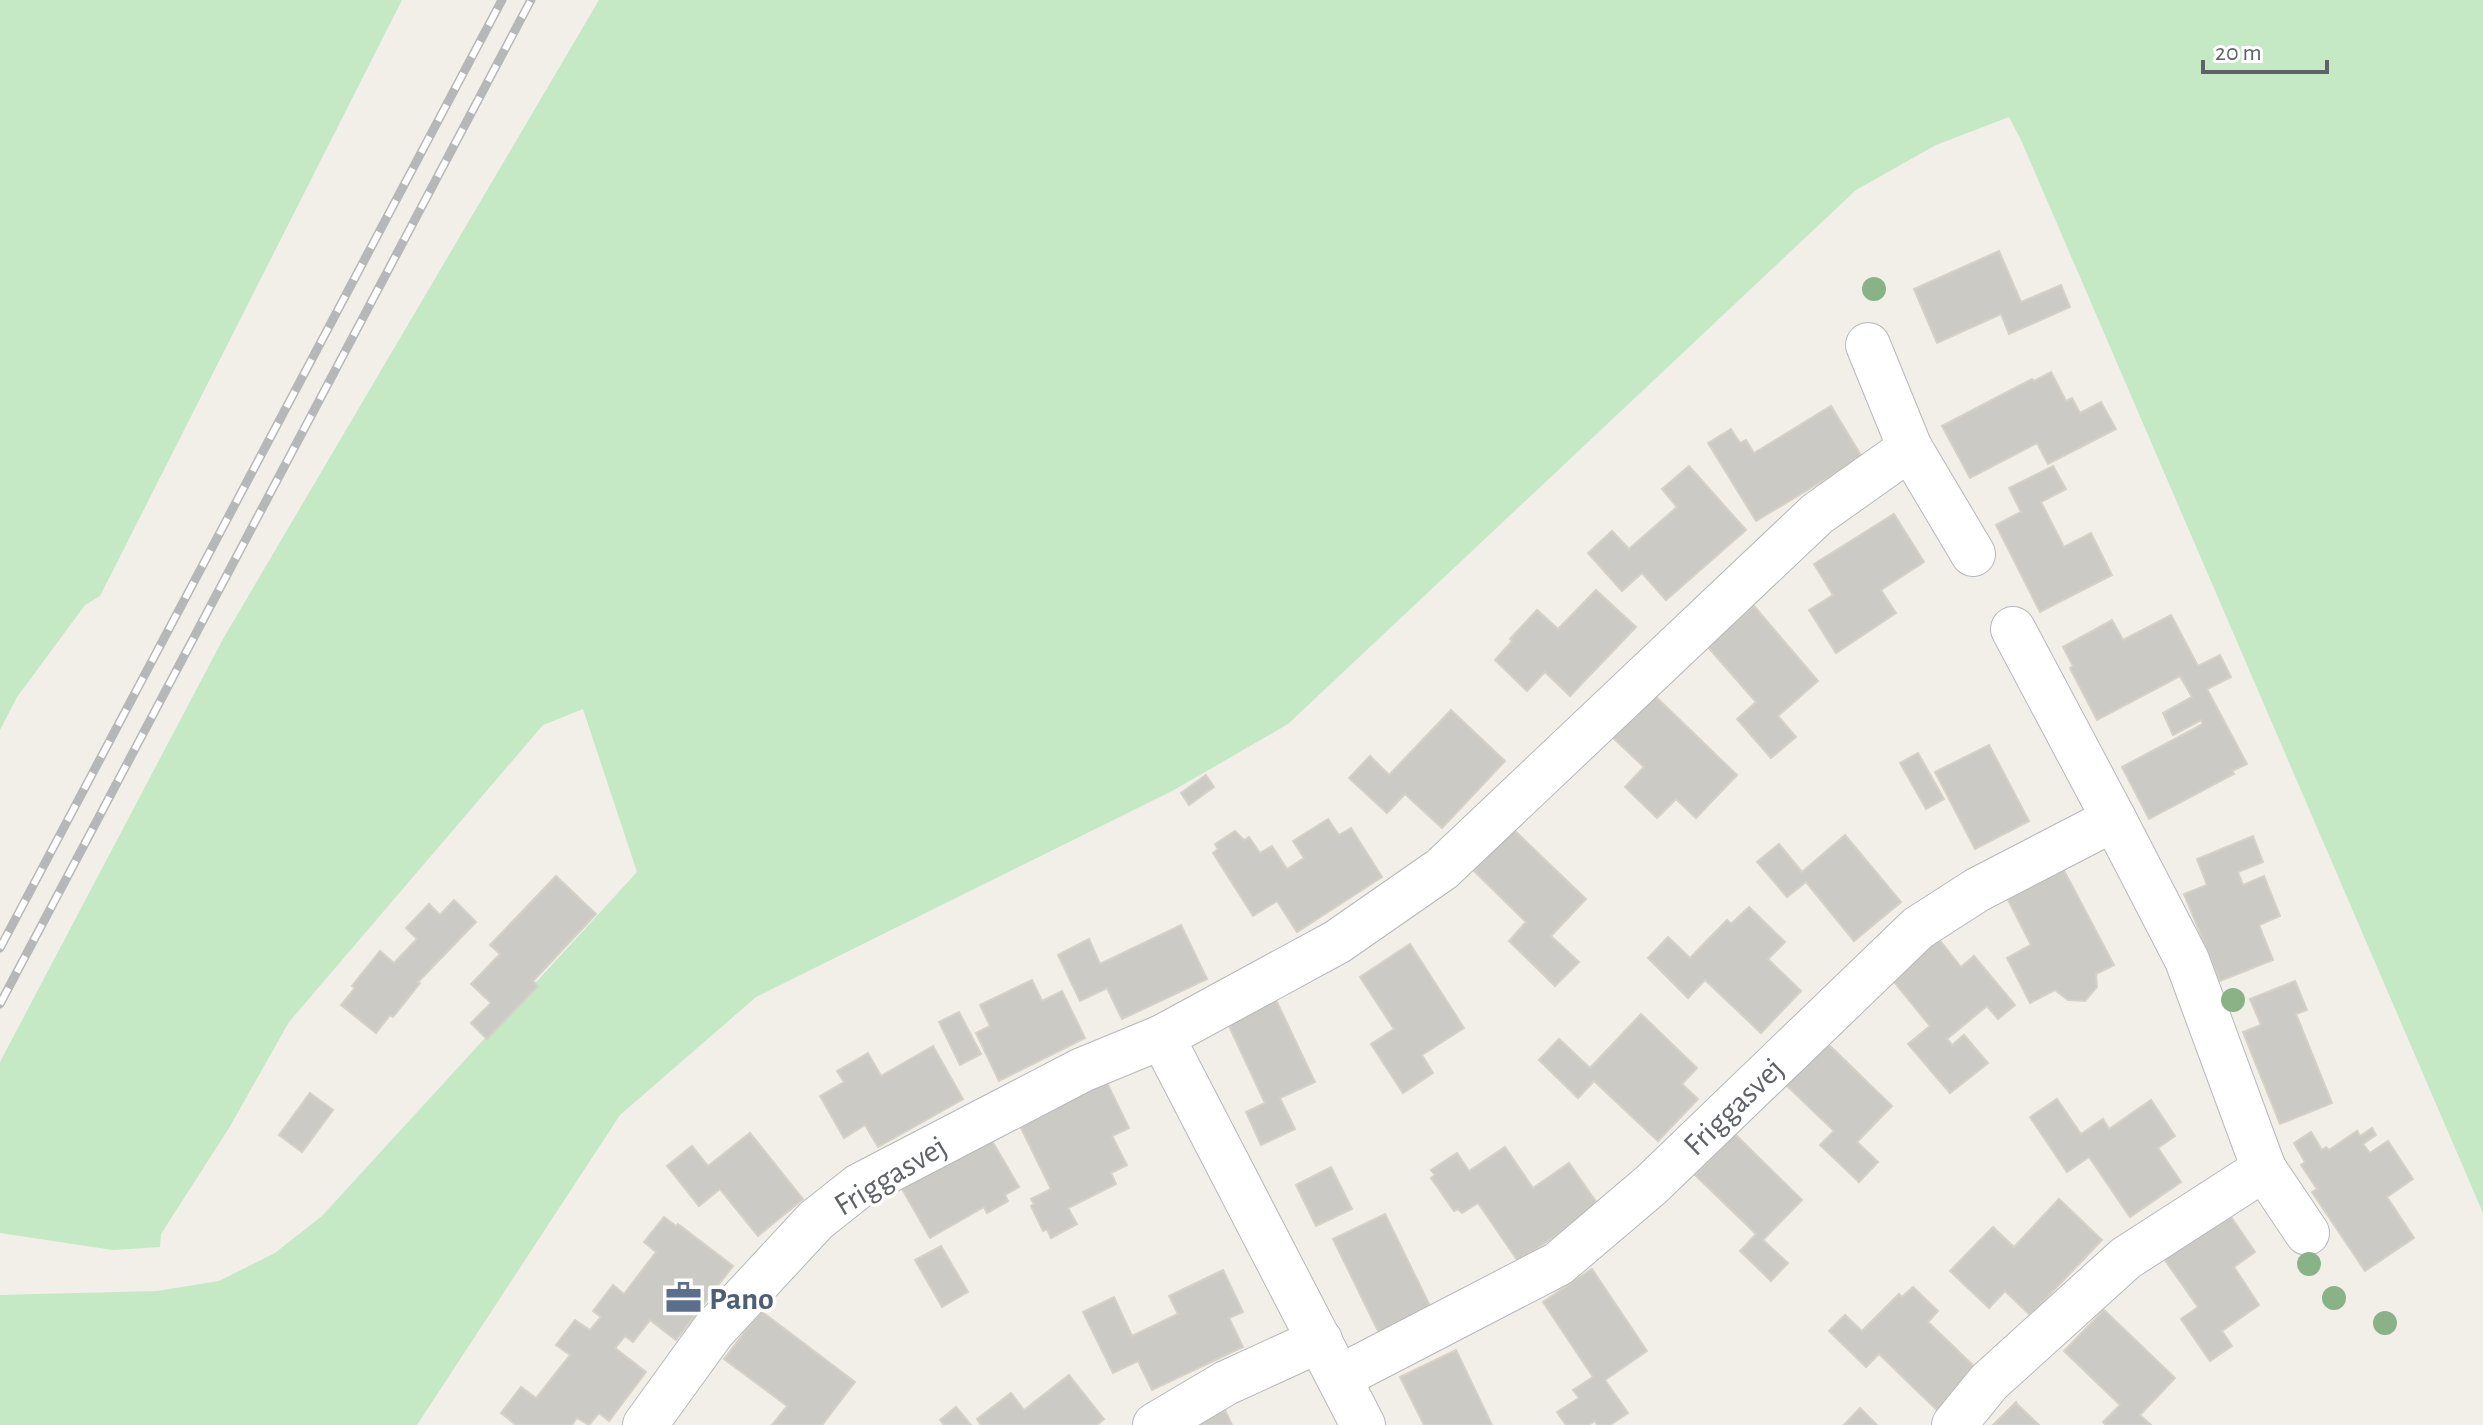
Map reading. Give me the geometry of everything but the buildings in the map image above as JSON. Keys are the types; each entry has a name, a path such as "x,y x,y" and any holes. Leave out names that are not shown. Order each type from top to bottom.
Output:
{"street":[{"path":"1868,345 1910,448 1973,554"},
{"name":"Friggasvej","path":"645,1425 713,1331 816,1220 859,1186 1082,1070 1162,1037 1337,942 1442,869 1817,514 1910,448"},
{"path":"2013,629 2187,960 2264,1169 2307,1233"},
{"name":"Friggasvej","path":"1155,1425 1226,1383 1330,1359 1558,1264 1651,1185 1918,928 1977,890 2114,819"},
{"path":"1162,1037 1363,1425"},
{"path":"1954,1425 1989,1382 2126,1258 2264,1169"}],"green space":[{"path":"0,0 402,0 100,596 85,605 17,697 0,730"},
{"path":"599,0 2483,0 2483,1213 2009,117 1936,145 1856,190 1288,724 1174,790 756,997 620,1115 417,1425 0,1425 0,1295 157,1291 219,1281 275,1253 322,1216 637,872 583,709 543,725 289,1022 229,1128 161,1234 160,1247 113,1250 0,1233 0,1062 223,639"}],"railway":[{"path":"0,948 502,0"},
{"path":"0,1004 531,0"}],"place":[{"name":"Pano","path":"683,1298"}]}
